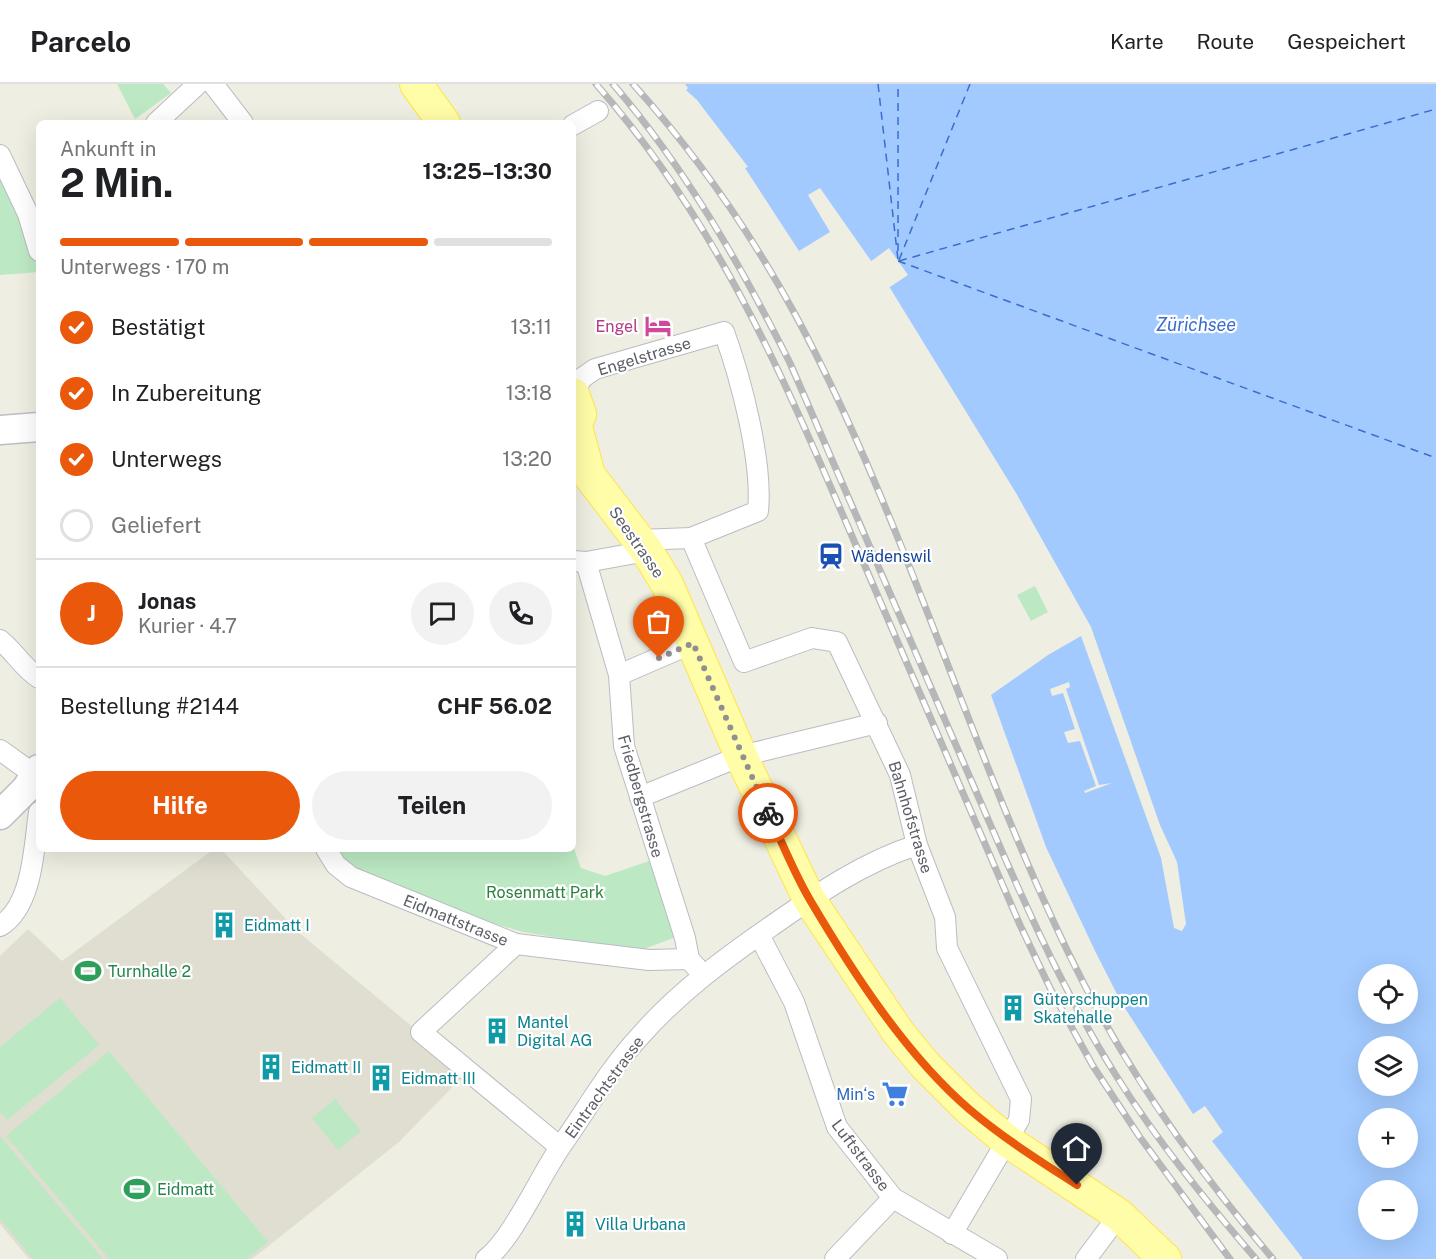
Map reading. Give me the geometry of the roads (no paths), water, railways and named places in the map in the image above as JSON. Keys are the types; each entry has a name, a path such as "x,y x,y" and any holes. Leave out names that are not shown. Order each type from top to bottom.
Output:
{"main road":[{"path":"416,84 442,120"},
{"path":"576,400 580,407 576,425"},
{"name":"Seestrasse","path":"576,436 581,467 643,545 667,584 741,756 809,899 870,993 925,1065 968,1108 1006,1140 1119,1215 1165,1259"}],"street":[{"path":"159,120 198,84"},
{"path":"213,84 241,120"},
{"path":"576,123 598,111"},
{"path":"0,155 34,212 36,228"},
{"name":"Engelstrasse","path":"576,389 582,378 596,369 724,332 738,370 760,488 758,511 691,538"},
{"path":"0,430 36,427"},
{"path":"579,562 643,545 691,538"},
{"name":"Bahnhofstrasse","path":"691,538 744,662 812,638 837,642 900,775 917,845 945,917 947,948 1021,1100 1019,1120 952,1234"},
{"name":"Friedbergstrasse","path":"579,562 619,675 619,710 624,746 685,938 689,960"},
{"path":"0,639 18,654 26,669 36,676"},
{"path":"619,675 693,643"},
{"path":"640,797 741,756 877,723"},
{"path":"0,750 36,777"},
{"path":"0,815 36,780"},
{"path":"0,926 8,921 30,878 36,834"},
{"name":"Eintrachtstrasse","path":"492,1257 560,1147 640,1035 703,974 809,899 885,855 917,845"},
{"name":"Eidmattstrasse","path":"328,852 336,866 351,877 516,944 649,960 689,960"},
{"name":"Luftstrasse","path":"759,935 794,1002 837,1127 893,1198 997,1259"},
{"path":"516,944 421,1032 466,1072 560,1147"},
{"path":"689,960 703,974"},
{"path":"836,1259 893,1198"},
{"path":"1086,1259 1119,1215"}],"water":[{"name":"Zürichsee","path":"685,84 1436,84 1436,1259 1303,1259 1212,1141 1223,1132 1205,1106 1193,1114 1121,1002 1046,847 991,695 1048,655 1081,636 1161,858 1174,928 1182,931 1186,924 1177,862 1160,825 1091,627 1016,493 890,288 820,188 808,195 830,232 799,251 745,168 748,167 697,100 686,90 688,88"}],"railway":[{"path":"596,84 640,138 679,193 714,249 776,365 1020,925 1051,990 1093,1066 1139,1136 1230,1259"},
{"path":"613,84 640,116 710,218 752,290 790,363 1017,885 1074,1002 1117,1077 1149,1125 1256,1259"},
{"path":"633,84 679,138 741,225 779,285 835,393 903,551 1031,872 1088,992 1135,1072 1186,1149 1273,1259"}],"place":[{"name":"Engel","path":"658,326"},
{"name":"Wädenswil","path":"831,556"},
{"name":"Eidmatt I","path":"224,925"},
{"name":"Turnhalle 2","path":"88,971"},
{"name":"Güterschuppen Skatehalle","path":"1013,1008"},
{"name":"Mantel Digital AG","path":"497,1031"},
{"name":"Eidmatt II","path":"271,1067"},
{"name":"Eidmatt III","path":"381,1078"},
{"name":"Min‘s","path":"895,1094"},
{"name":"Eidmatt","path":"137,1189"},
{"name":"Villa Urbana","path":"575,1224"}],"park label":[{"name":"Rosenmatt Park","path":"545,892"}]}
